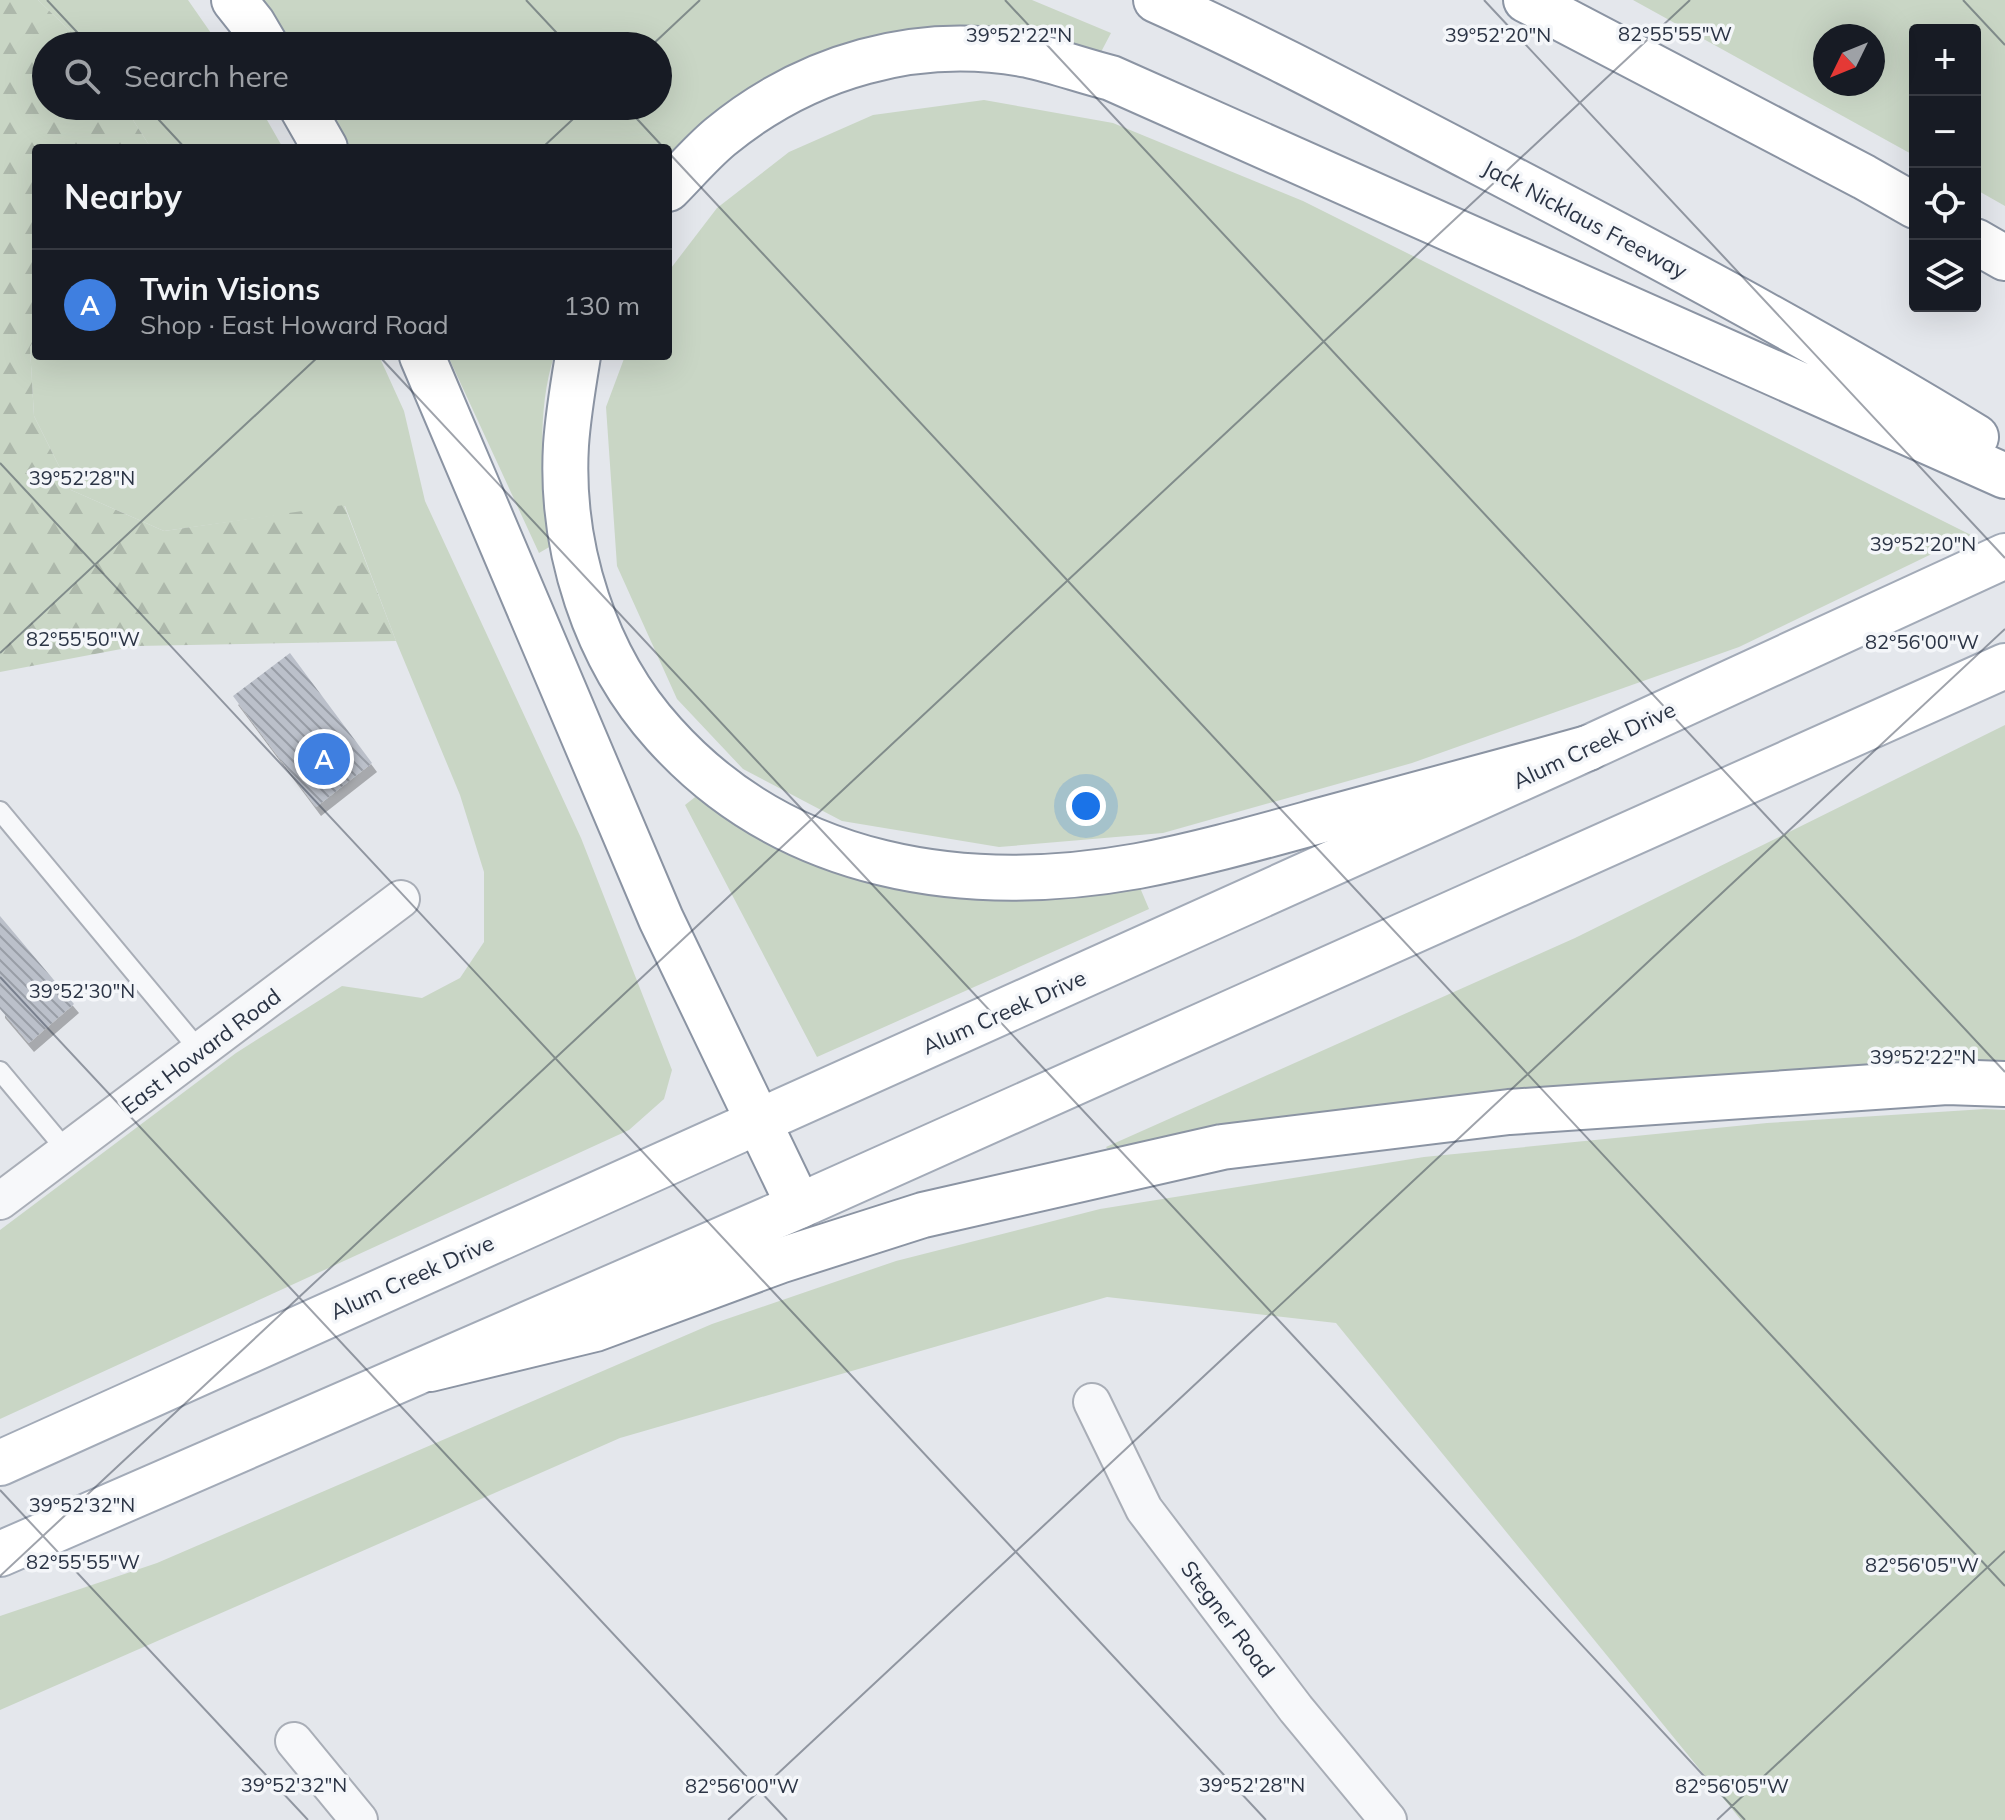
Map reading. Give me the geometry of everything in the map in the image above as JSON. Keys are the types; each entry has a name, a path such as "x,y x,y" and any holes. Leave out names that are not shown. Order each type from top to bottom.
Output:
{"main road":[{"path":"234,0 256,32"},
{"name":"Jack Nicklaus Freeway","path":"1156,0 1288,63 1551,200 1787,327 2005,454"},
{"path":"1526,0 1909,203"},
{"path":"672,185 718,138 787,91 830,72 884,56 945,47 1027,55 1111,78 2005,476"},
{"path":"309,120 323,144"},
{"path":"1981,244 2005,258"},
{"path":"424,360 661,919 799,1206"},
{"path":"577,360 566,447 570,535 580,579 601,637 649,717 699,769 778,824 827,848 884,864 937,874 997,877 1055,875 1134,866 1211,850 1588,748"},
{"name":"Alum Creek Drive","path":"0,1463 757,1124 2005,556"},
{"path":"0,1554 799,1206 2005,666"},
{"path":"430,1369 595,1329 779,1261 923,1215 1222,1147 1509,1112 1947,1082 2005,1084"}],"street":[{"name":"East Howard Road","path":"0,1201 401,899"},
{"name":"Stegner Road","path":"1092,1402 1144,1509 1296,1709 1388,1820"},
{"path":"294,1741 359,1820"}],"lane":[{"path":"0,811 200,1051"},
{"path":"0,1071 67,1151"}],"green space":[{"path":"0,0 38,0 71,32 32,32 32,120 133,120 148,144 32,144 30,347 34,416 71,490 164,531 344,505 396,641 137,646 0,672"},
{"path":"38,0 188,0 210,32 71,32"},
{"path":"260,0 1032,0 1111,33 1101,52 1020,34 863,43 799,61 722,109 672,152 672,144 348,144 335,120 672,120 672,32 282,32"},
{"path":"1633,0 2005,0 2005,206 1981,192 1981,24 1909,24 1909,153"},
{"path":"984,100 1113,123 1303,201 1971,535 1739,647 1412,763 1163,833 999,847 842,821 743,769 677,699 617,566 606,407 624,360 672,360 672,267 717,208 789,152 873,115"},
{"path":"133,120 267,120 281,144 148,144"},
{"path":"32,344 32,360 381,360 404,411 425,501 581,838 672,1070 664,1099 629,1130 0,1419 0,1230 236,1053 342,986 422,998 460,978 484,942 484,872 460,795 396,641 345,506 164,531 71,490 34,416 30,347"},
{"path":"450,360 553,360 544,403 542,450 551,546 539,553"},
{"path":"2005,725 2005,1063 1895,1063 1510,1098 1114,1157 1106,1147 1575,938"},
{"path":"699,794 764,837 842,873 931,892 1138,883 1149,909 817,1057 685,805"},
{"path":"2005,1110 2005,1820 1741,1820 1336,1323 1107,1297 620,1438 0,1710 0,1616 157,1563 712,1324 896,1261 1100,1209 1424,1157 1767,1123"}],"building":[{"path":"290,653 372,763 316,807 233,696"},
{"path":"0,916 74,1004 29,1043 0,1009"}],"place":[{"name":"Twin Visions","path":"324,759"}]}
